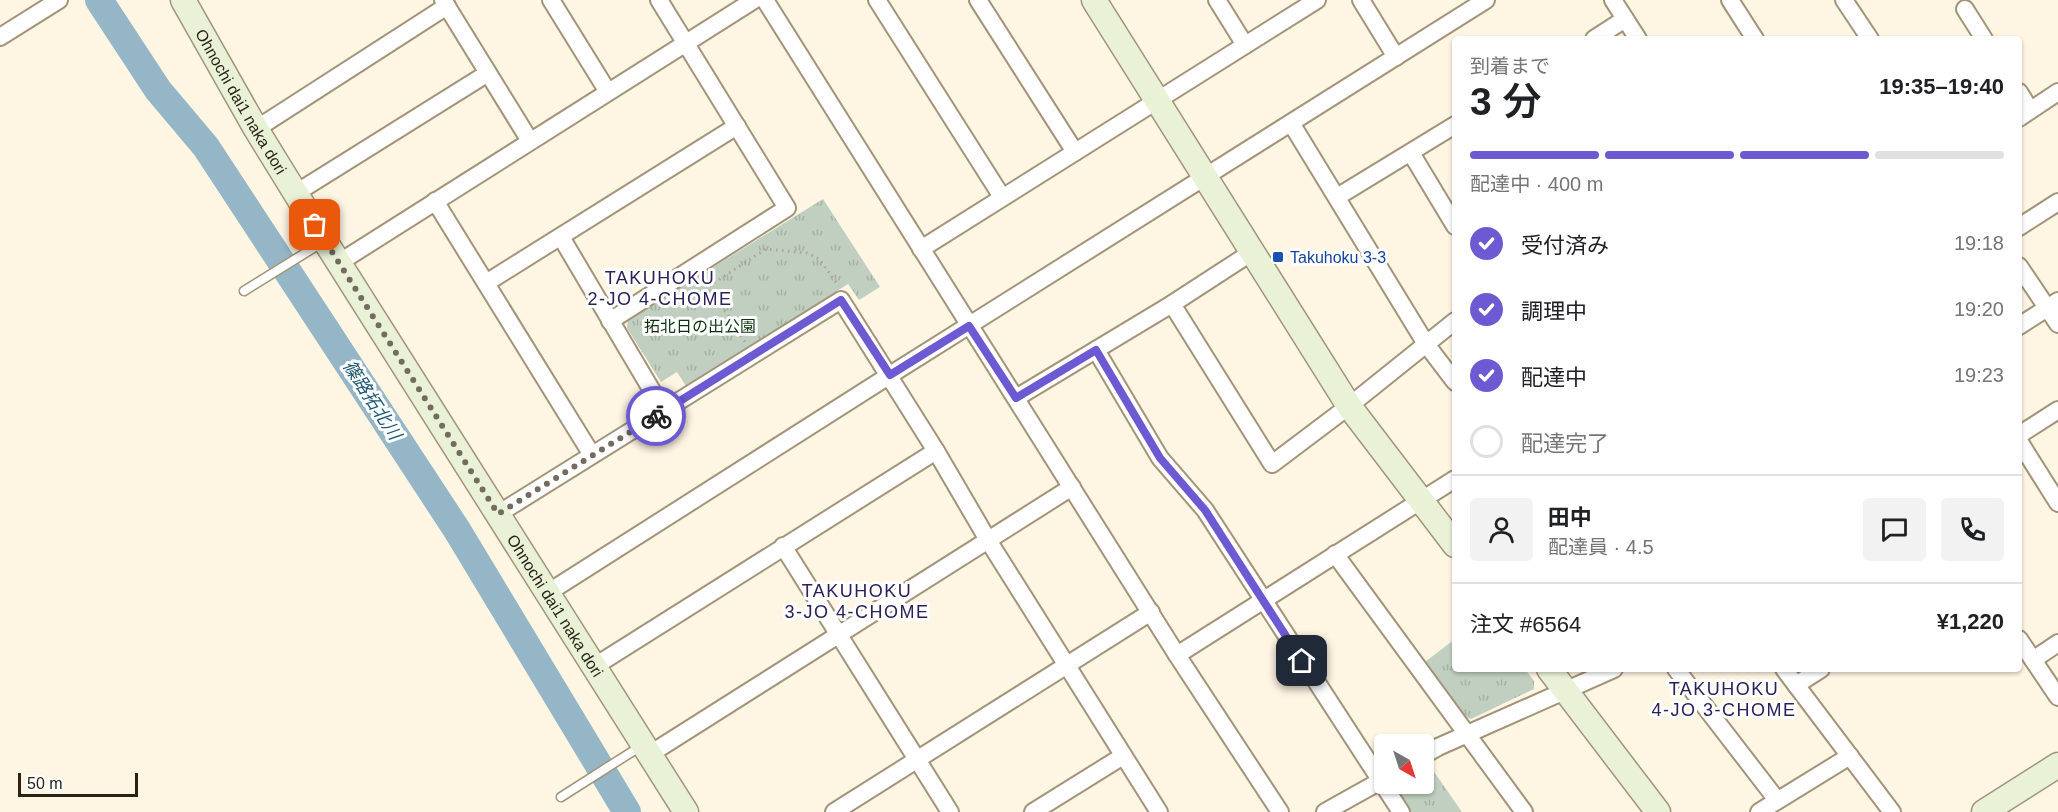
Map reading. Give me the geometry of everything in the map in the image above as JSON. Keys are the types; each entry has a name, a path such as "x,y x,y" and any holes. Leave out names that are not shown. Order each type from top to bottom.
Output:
{"street":[{"path":"0,37 59,0"},
{"name":"Ohnochi dai1 naka dori","path":"183,0 256,129 325,241 686,812"},
{"path":"551,0 608,92"},
{"path":"610,321 787,208 659,0"},
{"path":"340,262 754,0"},
{"path":"765,0 1177,655 1280,812"},
{"path":"877,0 1002,197"},
{"path":"978,0 1075,152"},
{"path":"1094,0 1349,406 1452,541"},
{"path":"1217,0 1245,45"},
{"path":"921,249 1317,0"},
{"path":"1361,0 1396,57"},
{"path":"549,592 1486,0"},
{"path":"1613,0 1636,36"},
{"path":"1730,0 1753,36"},
{"path":"1845,0 1868,36"},
{"path":"256,129 445,3 530,141"},
{"path":"1967,3 1983,36"},
{"path":"1599,36 1625,19"},
{"path":"296,193 488,73"},
{"path":"2025,114 2058,92"},
{"path":"1291,123 1426,344 1452,378"},
{"path":"486,283 737,126"},
{"path":"1337,197 1452,127"},
{"path":"1411,153 1452,221"},
{"path":"435,201 592,455"},
{"path":"2022,224 2058,202"},
{"path":"561,237 664,411"},
{"path":"1016,398 1172,304 1252,252"},
{"path":"2022,269 2053,305 2058,324"},
{"path":"498,514 841,300 890,375 988,540 1159,812"},
{"path":"1172,304 1272,464 1452,323"},
{"path":"2022,324 2053,305"},
{"path":"1096,350 1160,458 1205,510 1374,767"},
{"path":"2022,433 2058,410"},
{"path":"2022,446 2058,503"},
{"path":"595,666 936,451"},
{"path":"1177,655 1452,481"},
{"path":"647,749 839,635 1072,488"},
{"path":"783,546 950,812"},
{"path":"1335,554 1524,812"},
{"path":"834,812 1151,612"},
{"path":"2033,660 2058,643"},
{"path":"2022,644 2058,697"},
{"path":"1551,672 1658,812"},
{"path":"1434,750 1607,672"},
{"path":"1678,672 1777,800"},
{"path":"1786,672 1892,812"},
{"path":"1796,685 1816,672"},
{"path":"1033,812 1123,756"},
{"path":"1759,812 1850,756"},
{"path":"1999,808 2058,765"},
{"path":"1325,812 1374,785"},
{"path":"1391,794 1401,812"}],"lane":[{"path":"244,291 325,241"},
{"path":"561,797 615,762 647,749"}],"path":[{"path":"763,244 765,249"},
{"path":"709,286 765,249 807,253 819,259 842,290"},
{"path":"700,273 749,349"}],"green space":[{"name":"拓北日の出公園","path":"823,199 880,287 859,300 848,284 686,386 677,372 661,382 627,328 628,320"},
{"path":"1452,641 1452,672 1527,672 1534,681 1534,689 1471,719 1465,717 1425,662"},
{"path":"1434,772 1462,812 1408,812 1396,794 1434,794"}],"waterway":[{"name":"篠路拓北川","path":"99,0 158,90 206,147 457,530 627,812"}],"way so far":[{"path":"315,225 498,514 656,416"}],"place":[{"name":"Takuhoku 3-3","path":"1278,257"}],"district":[{"name":"TAKUHOKU 2-JO 4-CHOME","path":"660,288"},
{"name":"TAKUHOKU 3-JO 4-CHOME","path":"857,601"},
{"name":"TAKUHOKU 4-JO 3-CHOME","path":"1724,699"}],"route":[{"path":"656,416 841,300 890,375 969,326 1016,398 1096,350 1160,458 1205,510 1302,661"}]}
